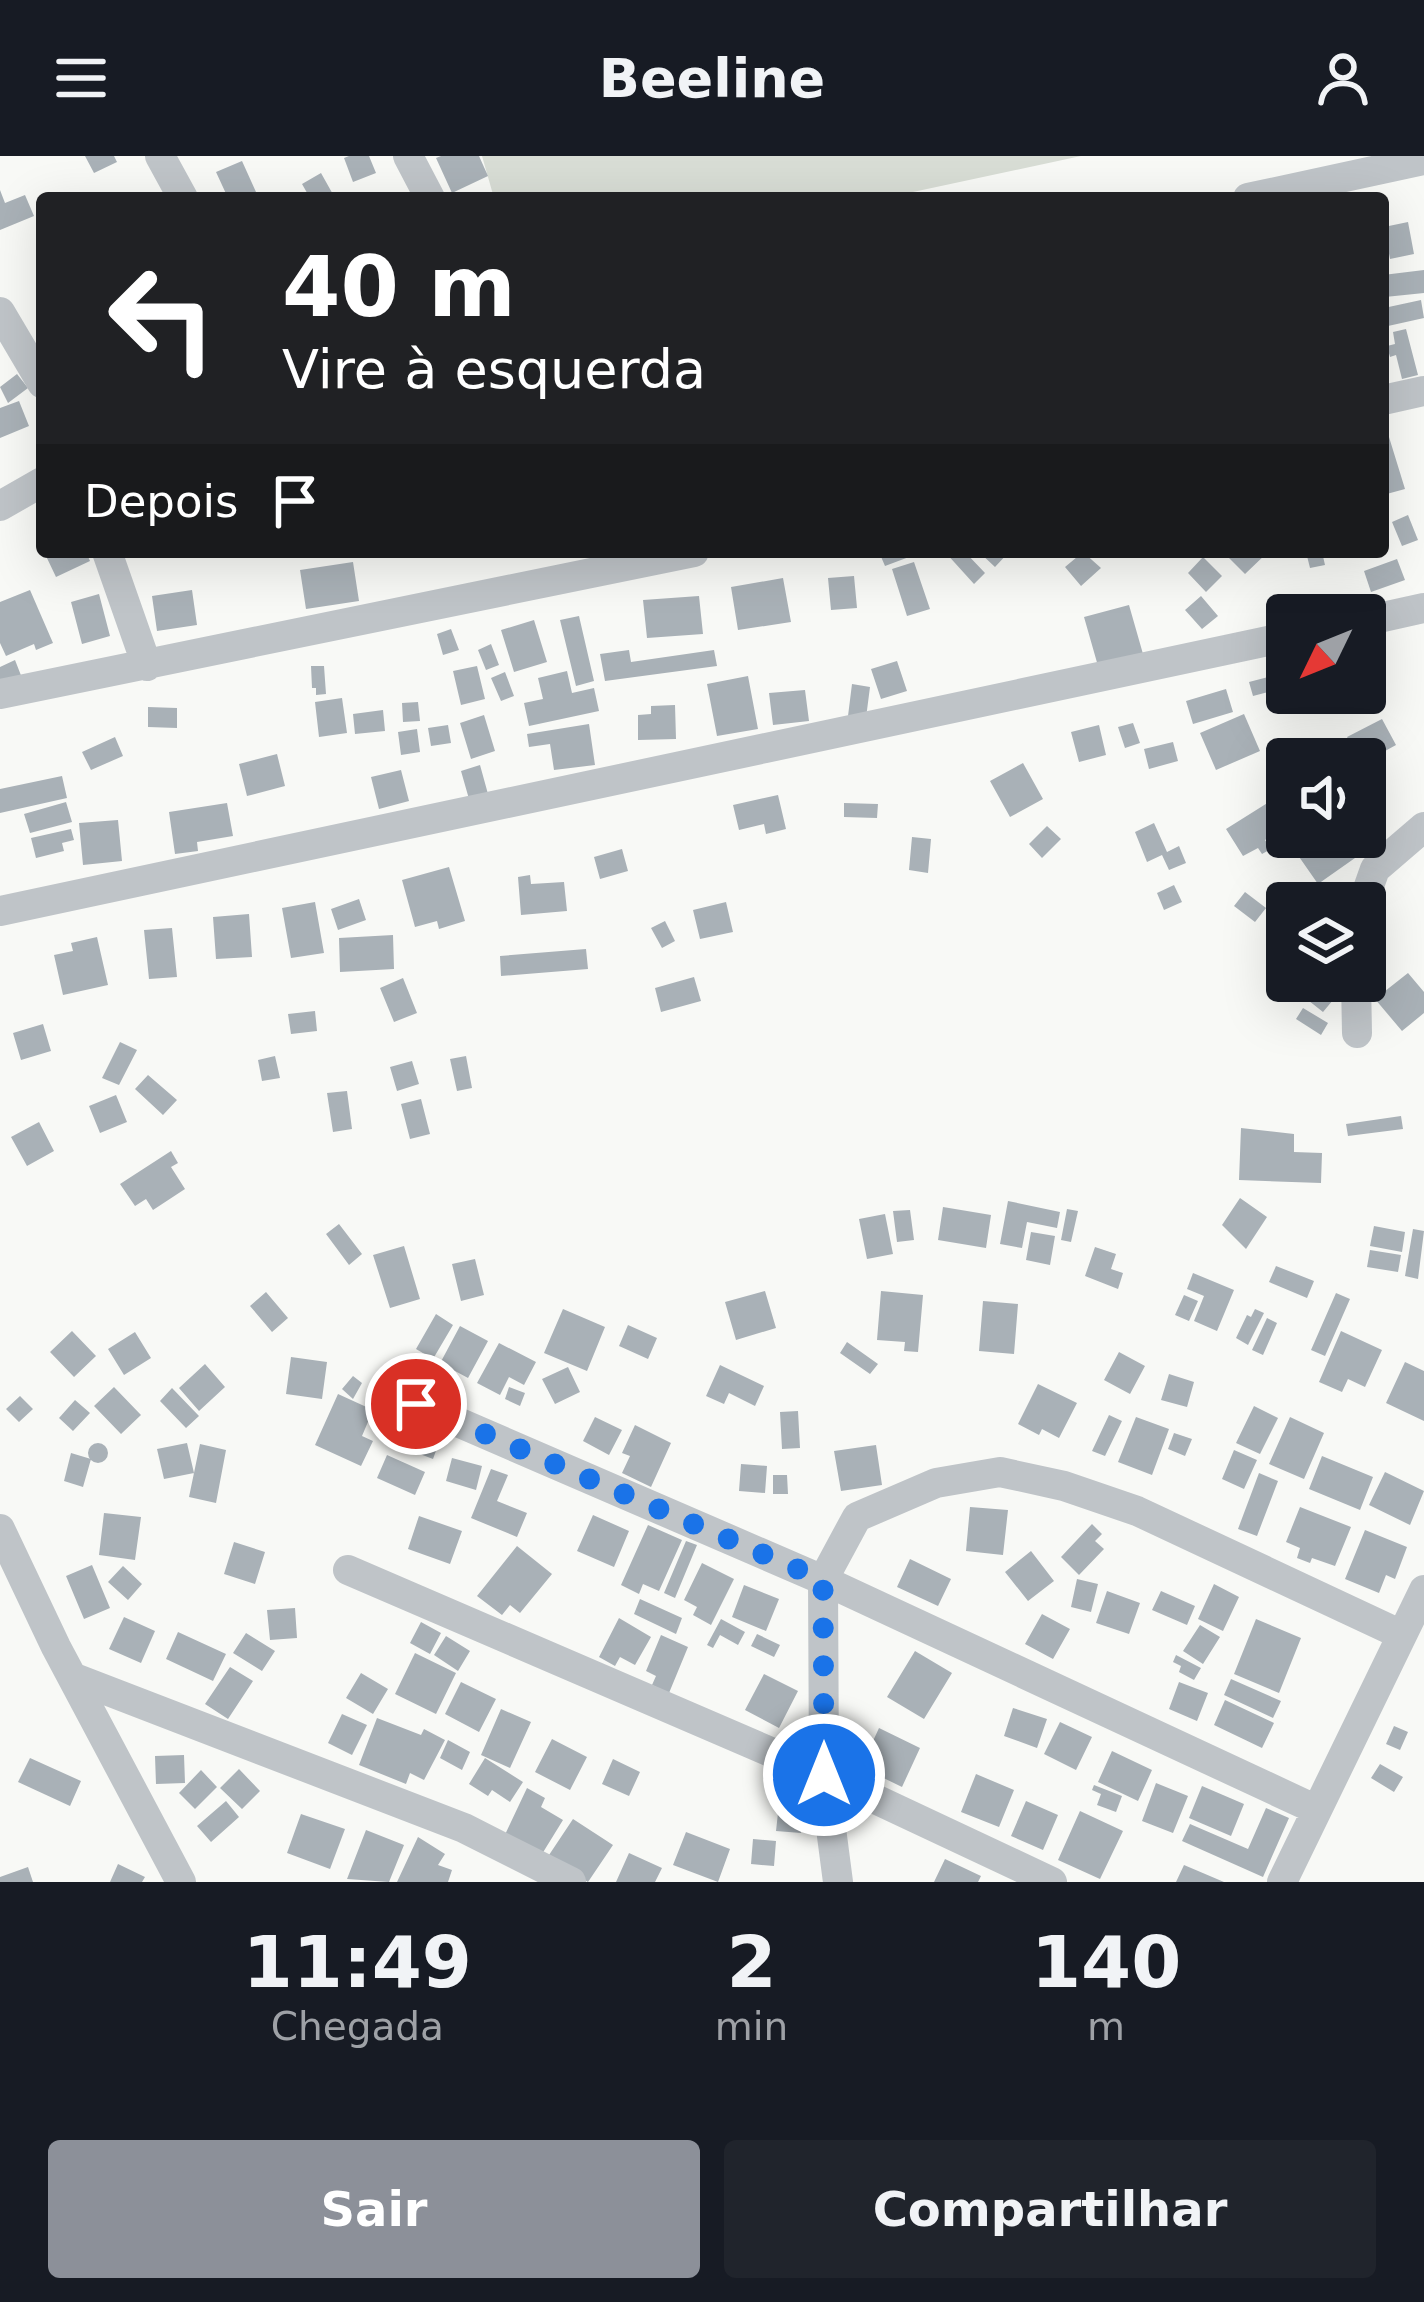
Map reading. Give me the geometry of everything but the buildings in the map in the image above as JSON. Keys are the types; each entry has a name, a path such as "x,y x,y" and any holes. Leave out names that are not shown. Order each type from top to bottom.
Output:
{"street":[{"path":"160,156 179,192"},
{"path":"408,156 427,192"},
{"path":"1276,192 1424,160"},
{"path":"0,312 36,373"},
{"path":"1389,399 1424,392"},
{"path":"0,506 36,485"},
{"path":"109,558 148,666"},
{"path":"0,694 665,558"},
{"path":"1386,616 1424,608"},
{"path":"0,911 1266,641"},
{"path":"1370,882 1375,868 1424,827"},
{"path":"1356,1002 1357,1033"},
{"path":"416,1404 823,1580 1317,1810"},
{"path":"838,1882 824,1775 823,1580 857,1516 936,1483 1000,1472 1064,1486 1137,1510 1402,1635"},
{"path":"0,1529 181,1882"},
{"path":"348,1570 824,1775 1052,1882"},
{"path":"1282,1882 1424,1590"},
{"path":"72,1677 464,1828 571,1882"}],"shaded area":[{"path":"482,156 1081,156 913,192 492,192"}],"route":[{"path":"416,1404 823,1580 824,1775"}]}
